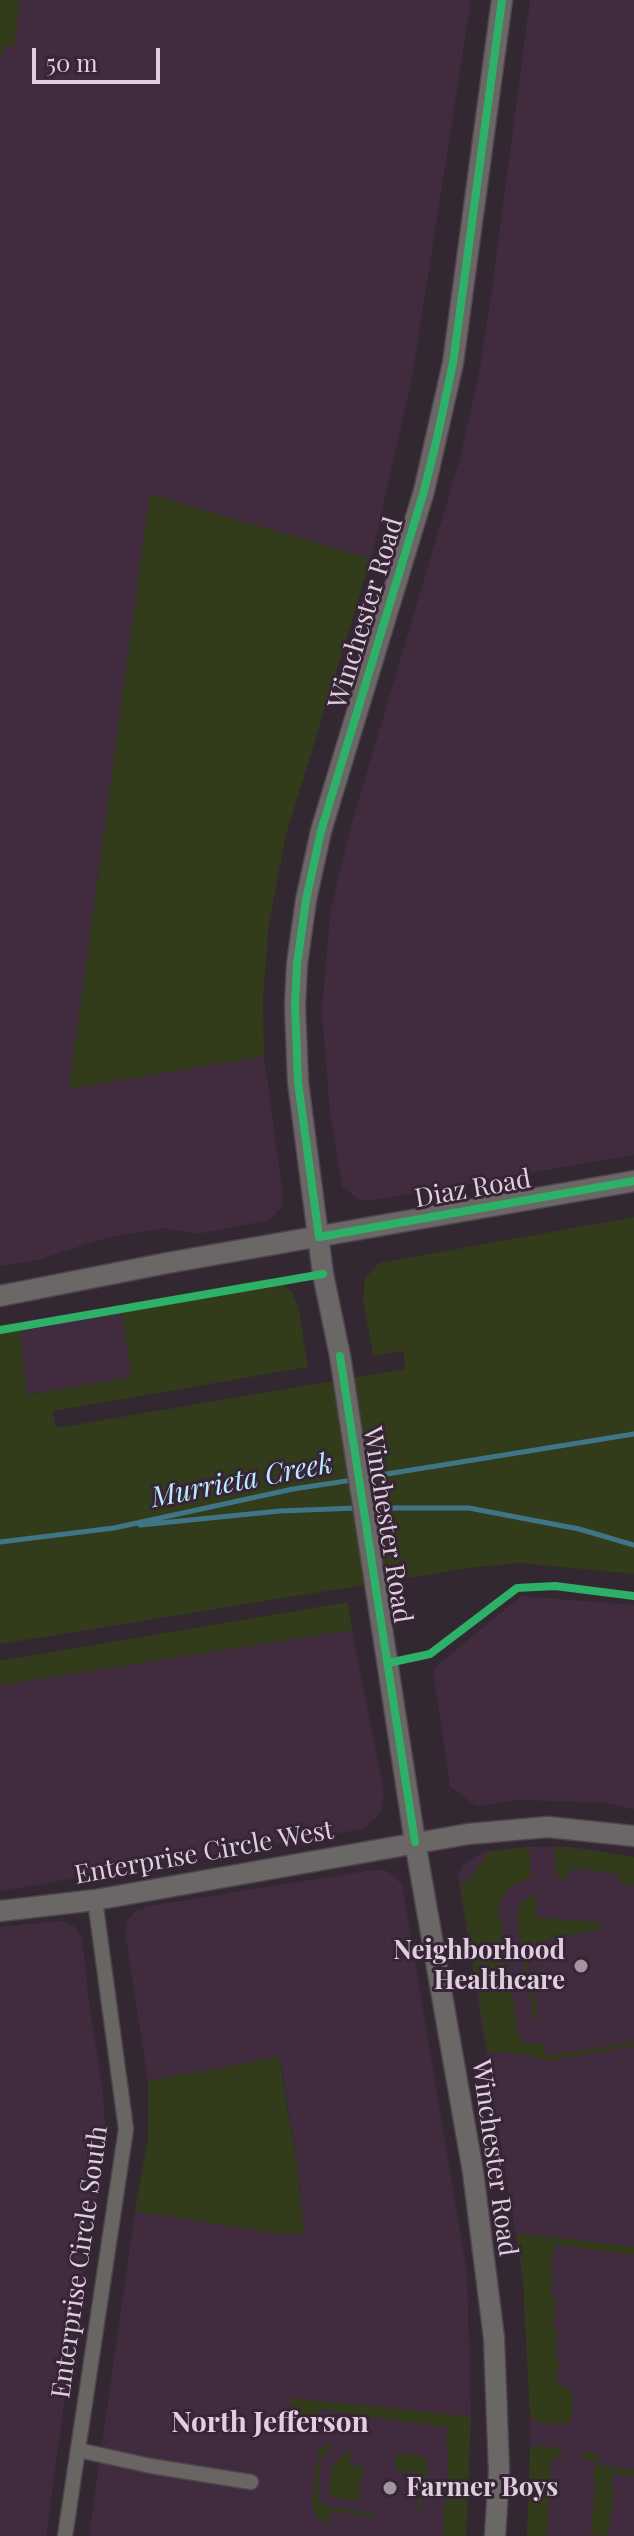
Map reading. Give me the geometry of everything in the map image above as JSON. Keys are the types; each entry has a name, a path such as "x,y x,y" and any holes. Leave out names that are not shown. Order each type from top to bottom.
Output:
{"street":[{"name":"Winchester Road","path":"495,2536 499,2472 494,2338 473,2172 415,1842 340,1356 323,1274 298,1082 295,1006 306,900 321,831 424,491 453,363 502,0"},
{"name":"Diaz Road","path":"0,1296 634,1181"},
{"name":"Enterprise Circle West","path":"0,1911 95,1900 468,1834 548,1827 634,1836"},
{"name":"Enterprise Circle South","path":"65,2536 126,2129 95,1900"},
{"path":"78,2450 151,2466 251,2482"}],"shaded area":[{"path":"0,0 471,0 412,378 371,559 150,495 69,1089 264,1056 283,1196 281,1208 269,1220 255,1223 197,1234 164,1228 102,1239 41,1259 0,1266"},
{"path":"530,0 634,0 634,1155 368,1201 358,1199 342,1186 330,1114 322,1011 330,912 351,826 461,455 480,367 492,289"},
{"path":"120,1305 133,1377 26,1395 19,1322"},
{"path":"521,1596 634,1605 634,1809 607,1803 520,1800 476,1806 450,1786 433,1669"},
{"path":"352,1630 384,1793 380,1814 363,1829 0,1891 0,1685"},
{"path":"527,1847 571,1847 634,1857 634,2536 527,2536 531,2436 523,2280 458,1877 463,1864 482,1853"},
{"path":"385,1870 402,1885 467,2273 471,2417 466,2536 89,2536 135,2211 276,2233 304,2233 297,2164 280,2058 148,2081 125,1932 128,1919 137,1910 149,1906"},
{"path":"62,1921 74,1926 82,1938 103,2092 106,2148 78,2301 46,2536 0,2536 0,1927"}],"green space":[{"path":"0,0 20,0 14,47 4,46 3,57 0,56"},
{"path":"150,494 371,559 286,835 269,923 263,996 264,1056 69,1089"},
{"path":"634,1217 634,1574 521,1563 475,1567 0,1644 0,1325 19,1322 27,1395 132,1377 120,1305 265,1279 276,1280 292,1292 298,1305 308,1367 53,1411 56,1428 405,1369 404,1351 373,1356 363,1298 365,1278 379,1263"},
{"path":"348,1602 352,1630 0,1685 0,1661"},
{"path":"527,1847 530,1850 530,1878 509,1887 498,1906 519,2038 527,2044 543,2044 546,2056 634,2042 634,2046 546,2061 520,2053 488,2052 460,1885 467,1882 485,1858 485,1852"},
{"path":"555,1847 634,1857 634,1886 619,1883 620,1874 574,1868 564,1880 559,1879 555,1868"},
{"path":"537,1895 536,1917 601,1922 602,1929 525,1944 539,2021 533,2016 517,1916 522,1900"},
{"path":"279,2057 297,2164 304,2233 276,2233 135,2211 148,2138 148,2081"},
{"path":"517,2233 634,2247 634,2255 555,2244 550,2275 554,2276 551,2298 557,2299 553,2328 558,2329 556,2385 568,2387 568,2392 574,2393 568,2424 537,2423 530,2414 523,2280"},
{"path":"292,2398 471,2417 466,2536 443,2536 448,2464 446,2434 450,2434 450,2428 319,2409 318,2420 308,2428 289,2428"},
{"path":"330,2443 332,2446 321,2458 318,2500 327,2507 374,2513 374,2517 331,2511 328,2522 316,2517 312,2504 319,2449"},
{"path":"537,2445 562,2449 561,2456 551,2460 547,2536 527,2536 530,2448"},
{"path":"351,2449 350,2465 364,2467 358,2501 334,2497 329,2491 332,2467"},
{"path":"586,2452 599,2455 598,2465 634,2470 634,2476 613,2474 608,2536 590,2534 596,2484 595,2461 583,2459 581,2455"},
{"path":"399,2453 425,2457 429,2463 420,2510 417,2510 422,2474 397,2471 396,2456"}],"waterway":[{"name":"Murrieta Creek","path":"362,1478 634,1434"},
{"name":"Murrieta Creek","path":"0,1542 114,1528 293,1489 353,1480"},
{"path":"140,1525 280,1511 357,1508"},
{"path":"367,1508 469,1508 579,1529 634,1545"}],"cycle path":[{"path":"502,0 453,363 437,438 424,491 321,831 306,900 295,1006 298,1082 319,1237 634,1181"},
{"path":"0,1330 323,1274"},
{"path":"340,1356 415,1842"},
{"path":"388,1663 430,1654 517,1588 555,1586 634,1596"}],"place":[{"name":"Neighborhood Healthcare","path":"581,1966"},
{"name":"Farmer Boys","path":"390,2488"}],"district":[{"name":"North Jefferson","path":"270,2423"}]}
